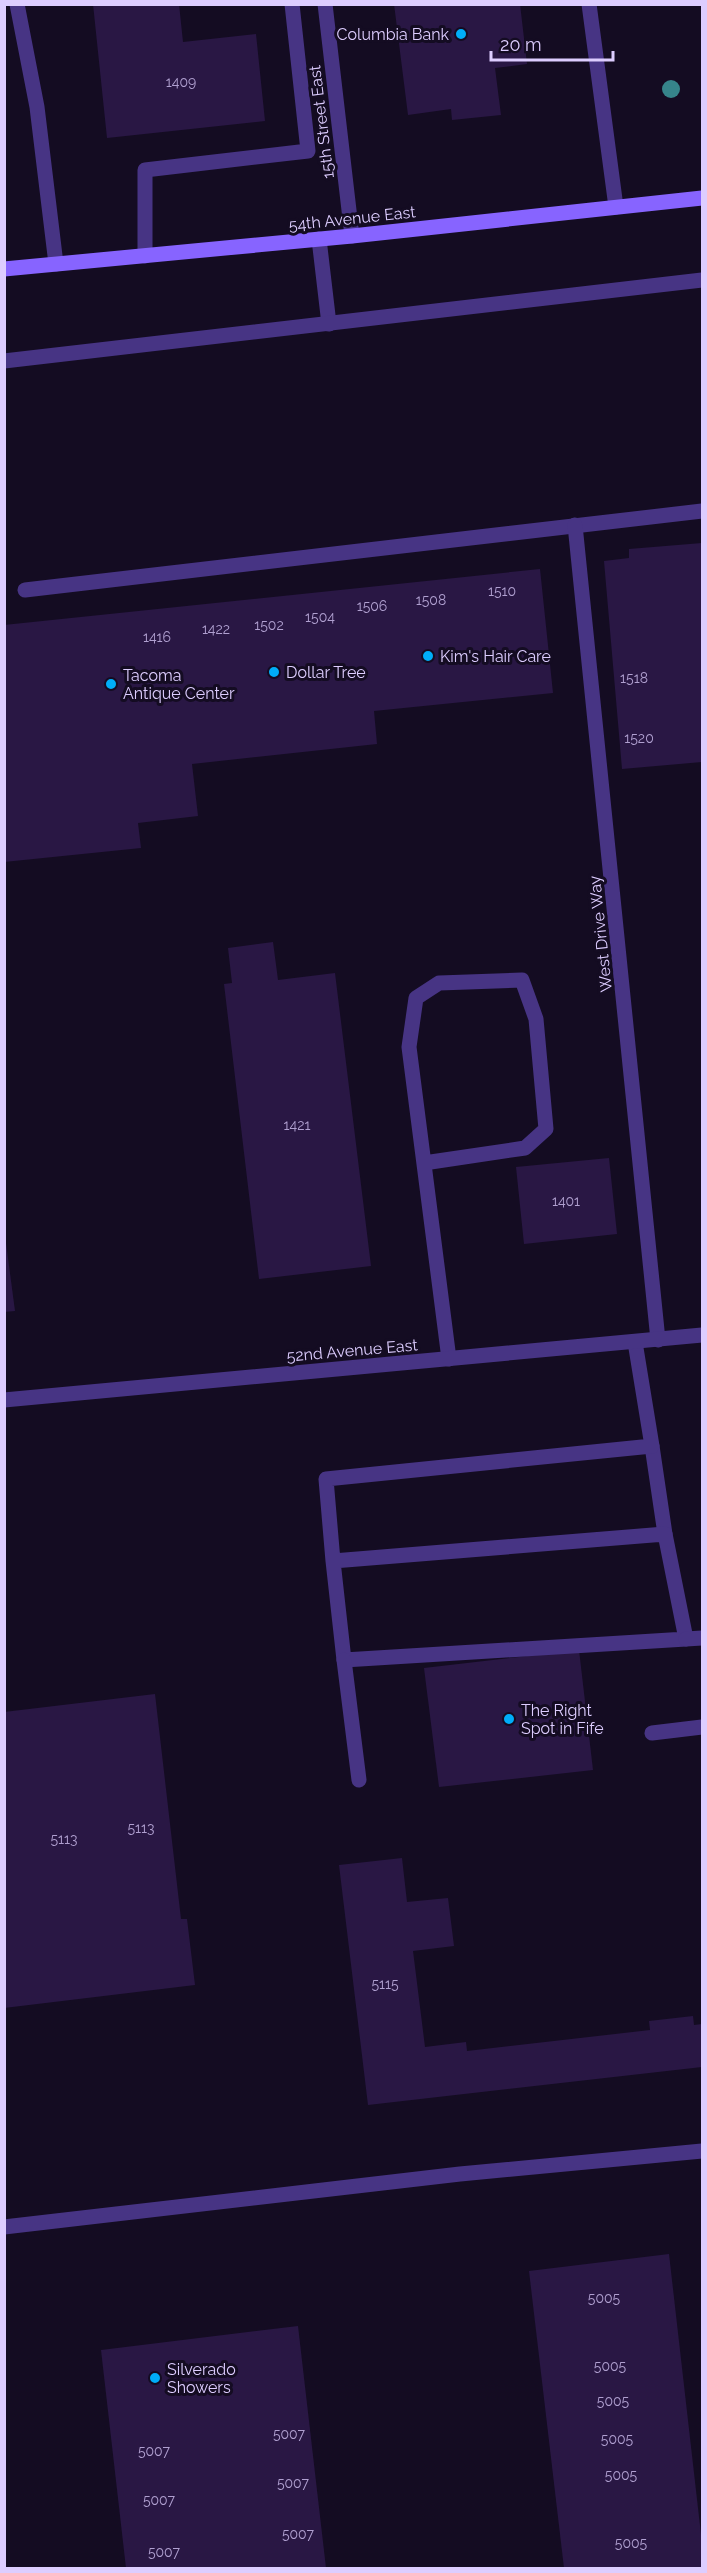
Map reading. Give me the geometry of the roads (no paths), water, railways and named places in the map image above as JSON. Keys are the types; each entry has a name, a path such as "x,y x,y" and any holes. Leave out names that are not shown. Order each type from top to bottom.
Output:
{"main road":[{"name":"54th Avenue East","path":"4,269 352,236 702,198"}],"street":[{"path":"17,4 37,107 56,264"},
{"path":"145,256 145,170 308,151 292,4"},
{"name":"15th Street East","path":"325,4 352,236"},
{"path":"590,4 616,207"},
{"path":"319,239 329,324"},
{"path":"4,362 702,280"},
{"path":"25,590 702,511"},
{"name":"West Drive Way","path":"575,525 658,1340"},
{"path":"424,1163 525,1148 546,1129 536,1019 522,980 439,982 416,998 410,1047 424,1163 449,1359"},
{"name":"52nd Avenue East","path":"4,1400 702,1335"},
{"path":"635,1342 665,1534 686,1639"},
{"path":"359,1780 333,1562 326,1479 651,1446"},
{"path":"333,1562 665,1534"},
{"path":"344,1660 702,1638"},
{"path":"652,1733 702,1727"},
{"path":"4,2227 460,2174 702,2151"}],"place":[{"name":"Columbia Bank","path":"461,34"},
{"name":"Kim's Hair Care","path":"428,656"},
{"name":"Dollar Tree","path":"274,672"},
{"name":"Tacoma Antique Center","path":"111,684"},
{"name":"The Right Spot in Fife","path":"509,1719"},
{"name":"Silverado Showers","path":"155,2378"}]}
